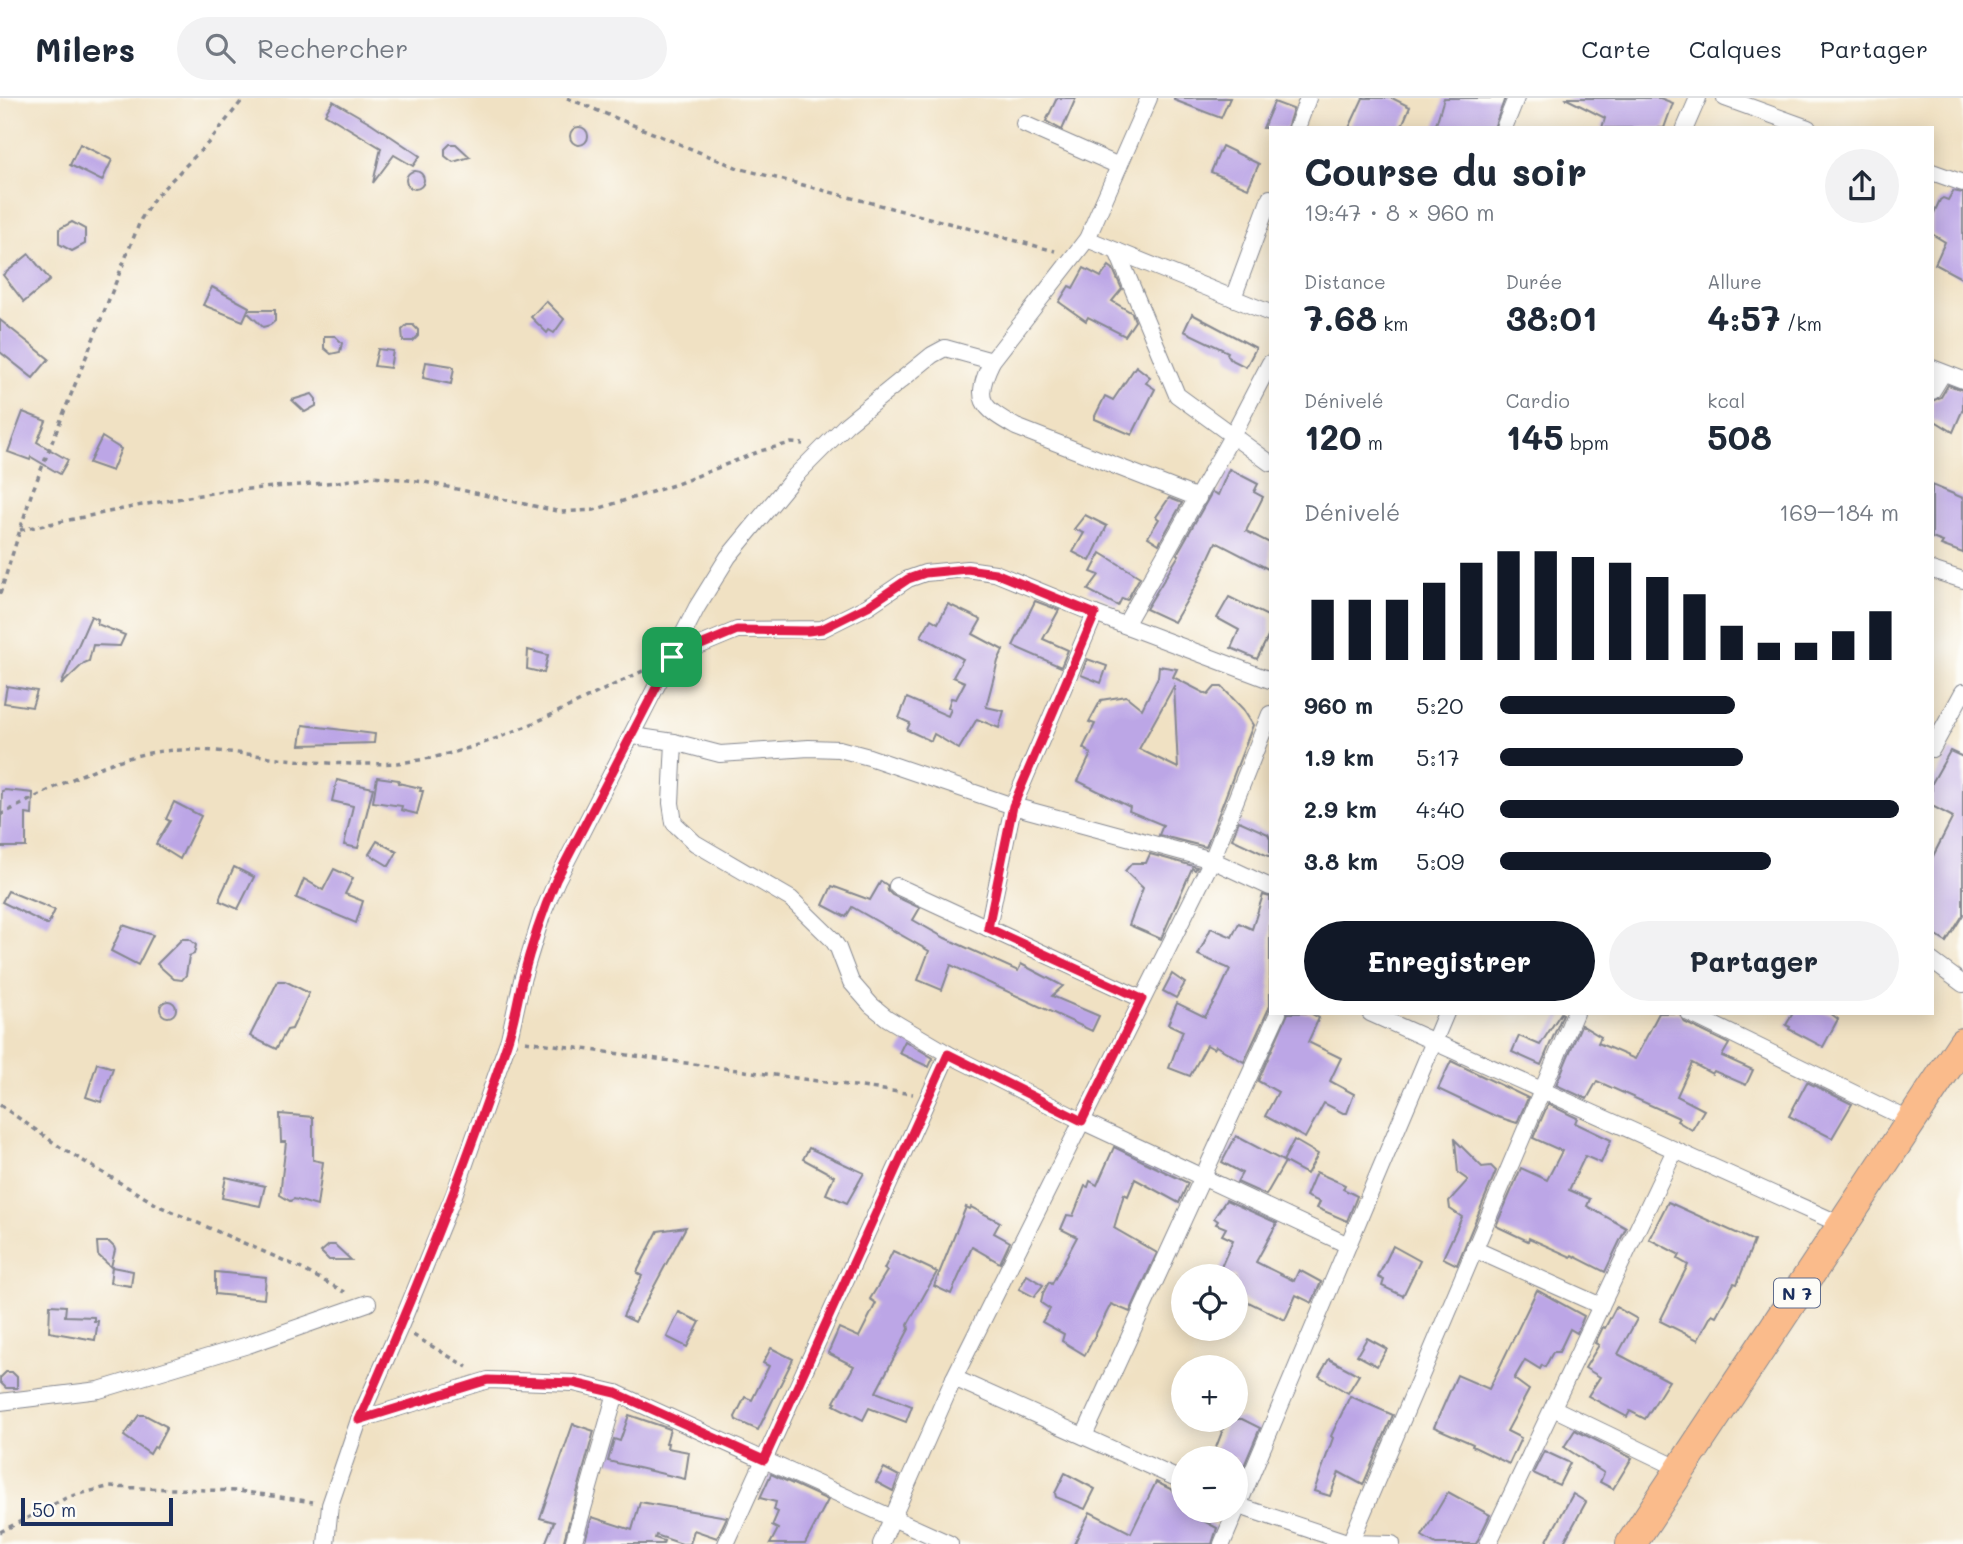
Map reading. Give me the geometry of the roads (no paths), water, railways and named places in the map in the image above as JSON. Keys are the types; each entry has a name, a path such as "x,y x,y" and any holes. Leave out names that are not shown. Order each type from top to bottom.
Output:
{"highway":[{"name":"N 7","path":"1631,1544 1963,1043"}],"street":[{"path":"1298,126 1308,98"},
{"path":"1505,126 1516,98"},
{"path":"1686,126 1699,98"},
{"path":"1144,99 1119,166 1087,239 992,361 981,383 983,398 990,412 1016,426 1198,498"},
{"path":"1730,99 1803,126"},
{"path":"1024,124 1119,166"},
{"path":"1934,173 1963,183"},
{"path":"1233,298 1269,201"},
{"path":"1087,239 1269,313"},
{"path":"1117,251 1177,395 1269,462"},
{"path":"326,1544 330,1505 359,1420 454,1195 509,1039 522,980 542,915 562,870 697,607 729,557 795,477 880,395 945,348 992,361"},
{"path":"1125,625 1198,498 1269,365"},
{"path":"1938,370 1963,380"},
{"path":"672,657 737,630 822,629 868,606 908,579 947,570 967,569 995,573 1269,680"},
{"path":"1934,571 1963,580"},
{"path":"988,928 1013,806 1095,614"},
{"path":"1937,726 1963,692"},
{"path":"881,1544 954,1378 1212,860 1269,716"},
{"path":"633,736 674,742 720,754 786,748 839,749 1013,806 1212,860 1269,887"},
{"path":"674,742 671,803 674,823 695,843 791,900 838,948 850,982 887,1018 948,1054 1082,1121 1348,1245"},
{"path":"897,886 1142,999"},
{"path":"1934,962 1963,984"},
{"path":"1084,1436 1277,1015"},
{"path":"1374,1015 1842,1225"},
{"path":"1248,1480 1445,1015"},
{"path":"1350,1543 1574,1015"},
{"path":"1693,1015 1911,1121"},
{"path":"726,1544 948,1054"},
{"path":"1488,1544 1675,1150"},
{"path":"1474,1249 1601,1306"},
{"path":"0,1402 99,1390 248,1345 368,1303"},
{"path":"954,1378 1171,1476"},
{"path":"359,1420 488,1380 574,1383 616,1393 950,1544"},
{"path":"573,1544 616,1393"},
{"path":"1553,1408 1680,1469"},
{"path":"1248,1510 1350,1543 1392,1544"},
{"path":"1222,1544 1230,1523"}]}
